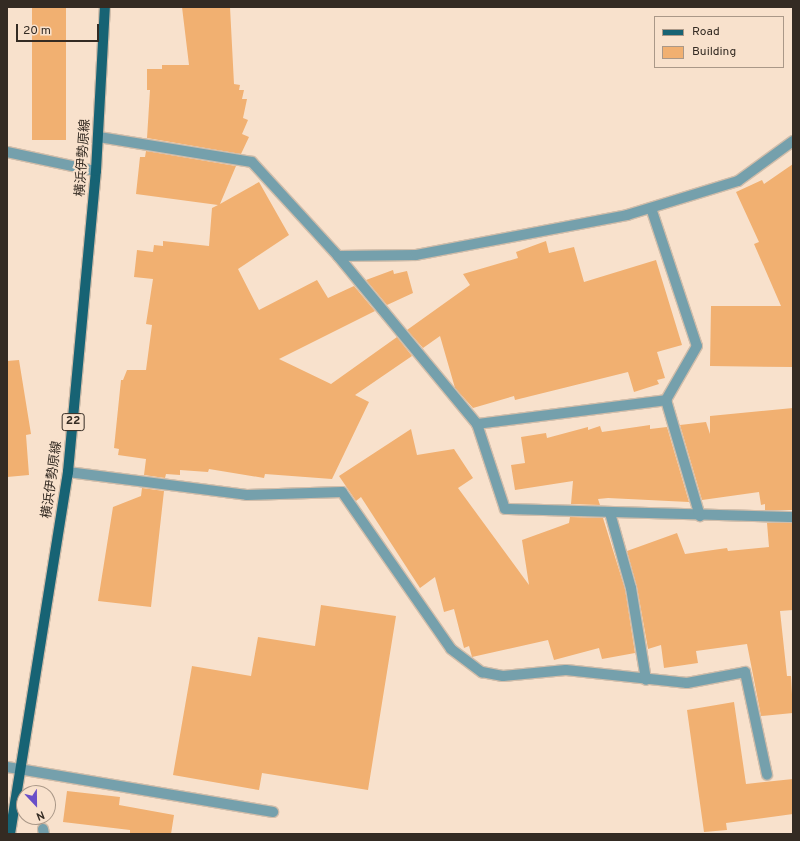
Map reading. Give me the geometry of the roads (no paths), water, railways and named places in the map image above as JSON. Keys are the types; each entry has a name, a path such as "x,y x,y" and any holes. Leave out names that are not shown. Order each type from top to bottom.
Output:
{"main road":[{"name":"横浜伊勢原線","path":"10,834 22,770 68,472 99,137 105,7"}],"street":[{"path":"99,137 252,162 338,256 477,424 505,509 700,516 793,517"},
{"path":"338,256 416,255 651,208 738,182 793,141"},
{"path":"7,152 96,171"},
{"path":"651,208 697,346 666,400 700,516"},
{"path":"477,424 666,400"},
{"path":"68,472 247,495 342,492 451,649 482,672 503,676 566,670 646,680 687,683 745,672 767,775"},
{"path":"610,513 631,588 646,680"},
{"path":"7,767 273,812"}]}
